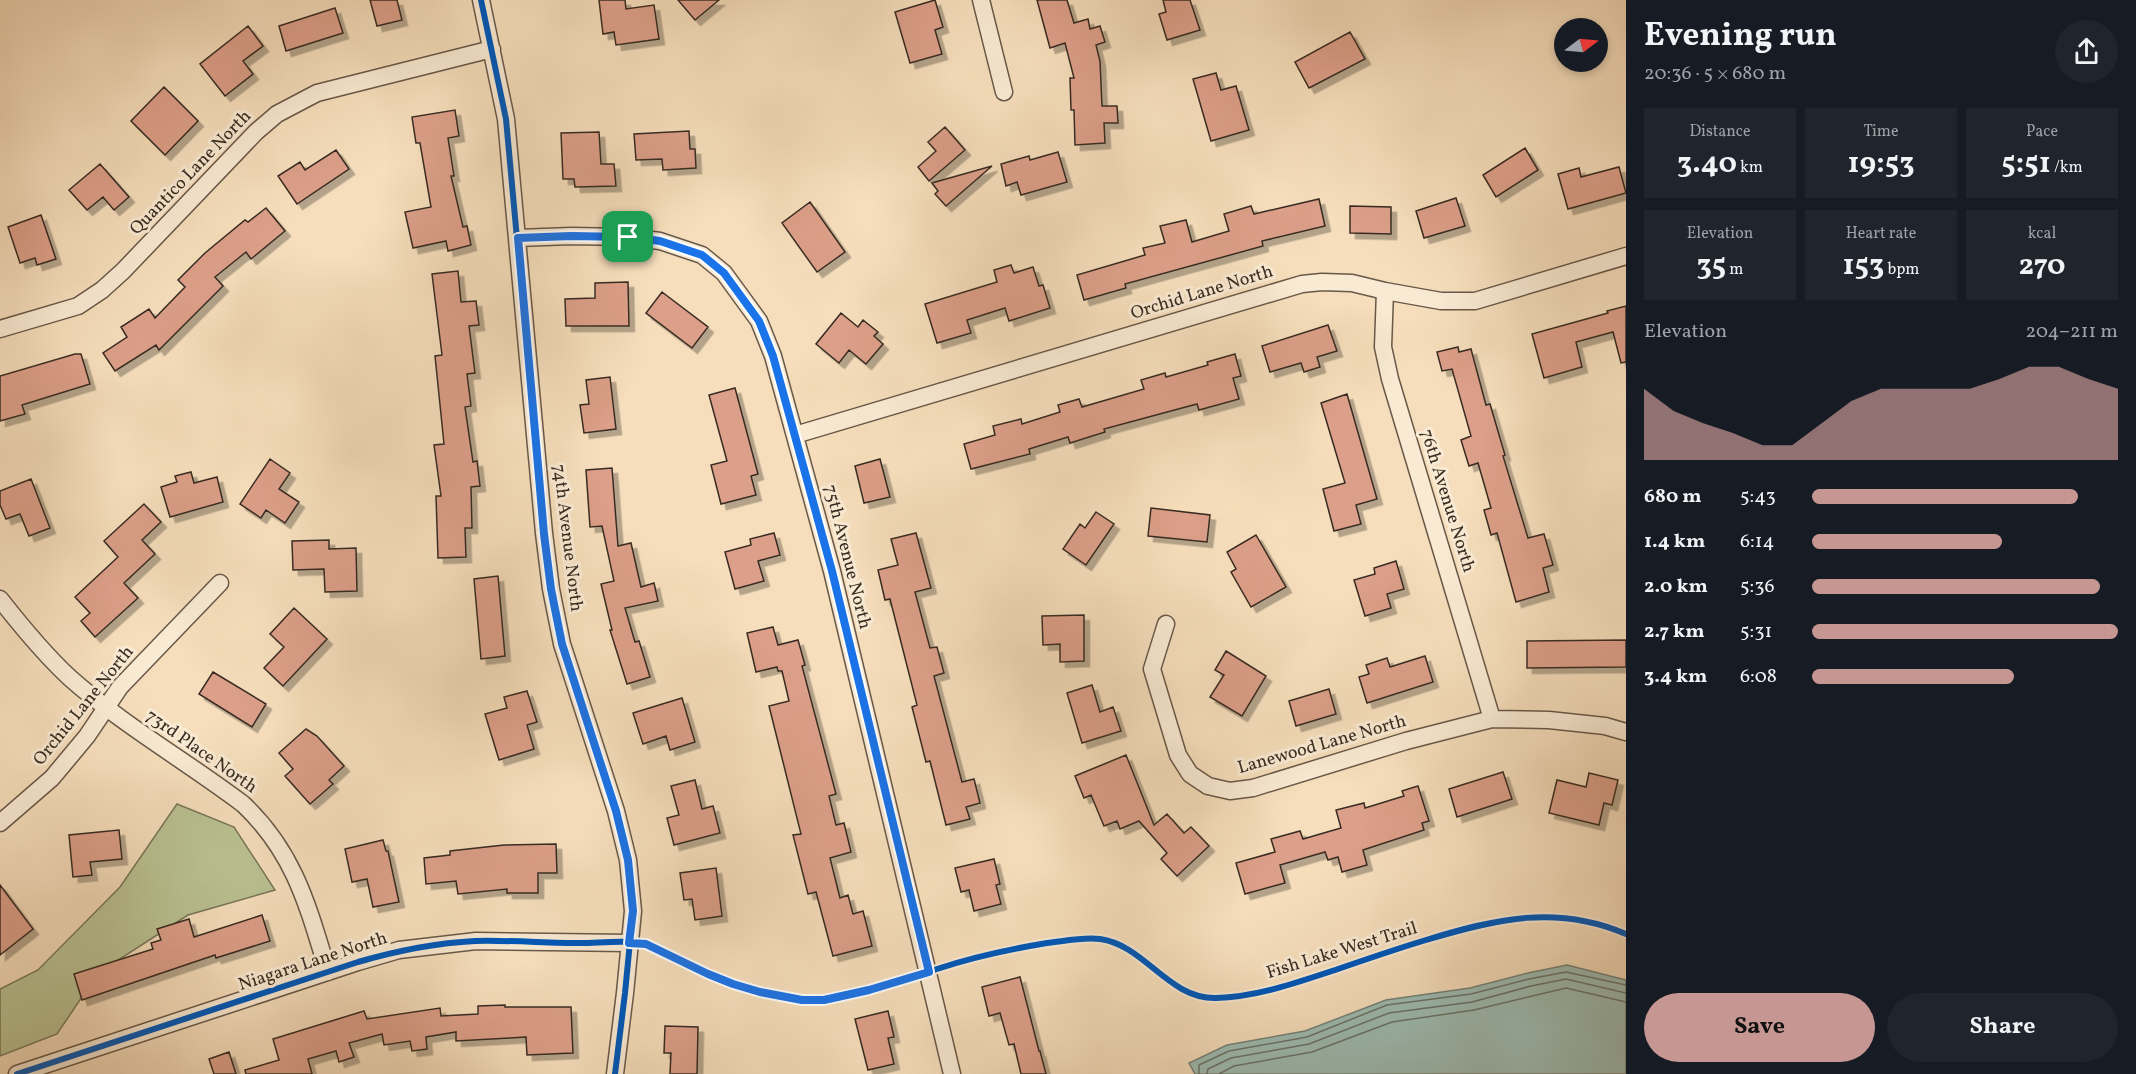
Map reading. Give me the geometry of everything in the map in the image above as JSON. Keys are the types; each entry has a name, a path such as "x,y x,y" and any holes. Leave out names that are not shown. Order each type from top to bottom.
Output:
{"street":[{"name":"74th Avenue North","path":"481,0 506,119 551,589 562,644 616,811 628,860 633,911 615,1074"},
{"path":"981,0 1004,92"},
{"name":"Quantico Lane North","path":"0,329 78,306 102,290 123,272 256,132 277,114 297,102 316,93 351,83 492,49"},
{"name":"75th Avenue North","path":"518,238 628,237 660,241 702,255 724,273 759,321 773,356 843,616 952,1074"},
{"name":"Orchid Lane North","path":"795,435 1302,284 1352,283 1441,301 1475,301 1626,256"},
{"name":"76th Avenue North","path":"1385,291 1383,347 1390,379 1492,719"},
{"name":"Orchid Lane North","path":"0,823 52,778 87,736 120,687 220,583"},
{"name":"73rd Place North","path":"0,599 25,631 69,677 106,707 234,797 260,820 284,853 301,888 328,972"},
{"name":"Lanewood Lane North","path":"1166,624 1152,669 1178,755 1190,774 1208,786 1230,791 1253,788 1406,741 1492,719 1549,720 1605,726 1626,732"},
{"name":"Niagara Lane North","path":"17,1074 399,950 476,941 629,943"}],"green space":[{"path":"177,804 234,827 275,890 188,915 98,973 57,1034 0,1056 0,989 38,970 120,887"}],"water":[{"path":"1567,965 1626,980 1626,1074 1195,1074 1189,1063 1227,1045 1305,1031 1386,1000 1470,988"}],"building":[{"path":"370,0 397,0 402,20 377,26"},
{"path":"599,0 625,0 626,9 654,5 659,39 616,45 614,32 603,34"},
{"path":"678,0 719,0 695,20"},
{"path":"935,0 943,27 935,30 942,54 910,63 895,12"},
{"path":"1037,0 1067,0 1074,23 1088,19 1090,29 1100,26 1105,42 1096,45 1100,61 1102,106 1117,106 1118,123 1104,123 1105,143 1075,145 1070,78 1074,78 1065,43 1050,48"},
{"path":"1163,0 1190,0 1200,30 1167,40 1159,14 1166,12"},
{"path":"335,8 343,33 286,51 279,26"},
{"path":"248,26 263,46 243,61 253,74 225,96 200,64"},
{"path":"1350,32 1365,59 1309,88 1295,62"},
{"path":"1216,73 1221,90 1236,86 1249,130 1211,141 1193,79"},
{"path":"164,87 198,121 165,155 131,121"},
{"path":"455,110 459,136 448,138 454,176 451,176 463,227 467,226 471,245 448,251 446,241 413,248 405,212 431,207 420,143 416,143 412,117"},
{"path":"945,127 965,150 929,181 918,167 936,151 928,142"},
{"path":"689,131 690,149 695,149 696,168 663,170 662,159 636,160 634,134"},
{"path":"599,132 601,164 614,164 616,186 575,187 574,179 563,179 561,133"},
{"path":"1525,148 1538,170 1496,197 1483,175"},
{"path":"336,150 349,169 297,204 278,176 300,162 305,170"},
{"path":"1058,152 1067,182 1021,195 1017,182 1006,186 1001,164 1029,156 1030,160"},
{"path":"100,164 129,197 114,210 103,197 87,210 69,190"},
{"path":"992,166 946,206 935,194 938,191 932,183"},
{"path":"1619,167 1626,193 1568,209 1558,174 1579,168 1581,177"},
{"path":"1456,198 1465,226 1424,238 1416,211"},
{"path":"1319,199 1325,226 1262,241 1263,246 1125,284 1126,288 1084,300 1077,275 1145,255 1143,248 1165,243 1160,226 1186,220 1192,242 1229,231 1224,214 1251,206 1254,214"},
{"path":"810,202 845,252 817,272 782,223"},
{"path":"1350,206 1391,207 1391,234 1350,233"},
{"path":"266,208 285,231 251,259 246,252 215,277 223,286 159,350 156,345 115,371 103,353 127,337 121,327 149,309 155,318 185,287 178,280 205,253 245,220 248,222"},
{"path":"41,215 56,259 37,265 35,258 20,263 8,227"},
{"path":"1011,265 1014,273 1033,267 1039,286 1043,285 1050,308 1009,321 1005,308 967,320 971,333 937,343 925,304 997,282 994,270"},
{"path":"458,271 461,302 476,301 479,325 469,326 475,373 467,374 471,406 465,407 473,462 477,461 480,486 471,487 472,528 465,528 466,557 438,558 436,496 441,496 434,445 444,444 435,356 442,355 432,274"},
{"path":"628,282 629,326 566,326 565,299 595,298 595,283"},
{"path":"662,292 708,327 692,348 646,313"},
{"path":"1626,306 1626,362 1621,363 1613,332 1576,342 1582,367 1544,378 1532,334"},
{"path":"841,313 858,327 863,320 878,332 874,336 883,344 866,364 849,350 839,363 816,344"},
{"path":"1328,325 1337,351 1317,357 1320,367 1304,372 1301,363 1270,372 1262,346"},
{"path":"1458,347 1459,352 1471,349 1486,405 1490,404 1528,538 1544,534 1553,565 1543,568 1549,592 1516,602 1497,533 1491,535 1484,510 1491,508 1478,463 1469,466 1461,440 1471,436 1452,369 1442,371 1437,352"},
{"path":"81,354 90,384 22,405 25,414 0,421 0,376"},
{"path":"1235,354 1241,376 1233,378 1239,399 1199,410 1197,404 1104,429 1105,432 1070,443 1068,437 1029,449 1030,454 971,469 964,444 995,435 993,426 1021,419 1022,424 1060,412 1058,405 1079,399 1082,407 1144,389 1141,380 1165,373 1166,377 1208,365 1207,362"},
{"path":"610,377 616,429 584,433 580,405 589,404 586,380"},
{"path":"735,388 758,474 751,476 756,495 721,504 711,465 727,461 709,395"},
{"path":"1347,394 1377,499 1356,505 1361,524 1334,531 1323,489 1345,483 1321,403"},
{"path":"270,459 290,473 279,489 299,502 285,523 266,510 261,518 240,504"},
{"path":"880,459 890,497 864,503 855,466"},
{"path":"612,468 618,546 631,543 641,587 654,583 658,601 625,608 635,642 639,641 650,677 627,684 610,630 612,630 601,584 614,581 602,526 590,527 586,470"},
{"path":"191,472 194,483 217,477 223,502 170,517 161,487 177,482 175,476"},
{"path":"31,479 50,528 29,536 20,514 6,519 0,505 0,491"},
{"path":"144,504 161,522 142,540 155,554 124,583 138,598 95,637 81,621 90,613 75,597 118,557 104,541"},
{"path":"1151,508 1210,515 1207,542 1148,536"},
{"path":"1096,512 1114,524 1086,565 1063,549 1080,524 1085,528"},
{"path":"774,533 780,555 758,561 764,581 735,589 725,552 751,545 750,539"},
{"path":"916,533 931,588 915,592 930,648 937,647 944,673 934,676 962,782 974,779 980,803 966,807 970,819 946,825 930,761 926,762 912,707 917,705 890,599 885,600 878,570 898,565 891,539"},
{"path":"1256,535 1286,587 1251,607 1231,572 1236,569 1227,552"},
{"path":"329,540 329,549 356,548 357,591 325,592 324,569 293,570 292,541"},
{"path":"1396,561 1404,589 1387,594 1391,608 1365,616 1354,580 1375,574 1374,568"},
{"path":"498,576 505,656 481,659 474,579"},
{"path":"294,608 327,639 283,686 264,668 284,647 270,634"},
{"path":"1084,615 1084,661 1060,662 1060,644 1043,645 1042,616"},
{"path":"773,627 778,645 798,640 805,665 802,666 836,794 829,796 836,825 844,823 851,852 830,858 840,898 848,895 853,914 863,911 872,946 833,956 816,892 808,894 793,835 801,834 769,706 789,701 782,671 778,671 777,667 756,672 747,633"},
{"path":"1626,640 1626,667 1527,668 1527,641"},
{"path":"1226,651 1266,676 1242,716 1210,697 1224,675 1215,670"},
{"path":"1425,656 1433,682 1367,703 1359,677 1369,674 1366,665 1387,658 1390,667"},
{"path":"213,672 266,704 252,727 199,694"},
{"path":"1092,685 1100,712 1113,707 1121,731 1082,743 1067,693"},
{"path":"1329,689 1336,714 1296,726 1289,701"},
{"path":"527,691 537,722 527,725 534,749 499,760 485,714 507,708 504,697"},
{"path":"682,698 695,742 670,750 666,736 643,744 633,713"},
{"path":"306,729 317,736 344,766 329,780 333,784 310,804 285,776 293,769 279,753"},
{"path":"1126,755 1154,825 1167,814 1184,833 1191,827 1209,846 1177,876 1161,859 1167,853 1139,821 1120,829 1117,821 1104,826 1091,795 1084,798 1075,776"},
{"path":"1503,772 1512,799 1457,817 1449,789"},
{"path":"1589,773 1618,780 1612,805 1604,803 1599,825 1549,813 1557,780 1586,787"},
{"path":"695,780 702,809 713,806 720,833 674,845 667,818 679,815 671,786"},
{"path":"1418,786 1429,821 1422,823 1424,830 1363,850 1367,865 1342,872 1338,857 1328,860 1325,852 1280,865 1285,883 1245,894 1236,863 1275,852 1271,839 1300,831 1303,839 1341,828 1336,810 1364,803 1365,808 1404,796 1402,791"},
{"path":"119,830 122,859 90,862 92,875 73,877 69,835"},
{"path":"383,840 386,851 388,851 399,902 373,907 367,879 352,882 345,849"},
{"path":"556,844 557,873 538,873 538,893 507,893 507,889 458,894 456,881 426,884 424,858 450,855 450,851 504,845"},
{"path":"994,859 1000,884 996,885 1001,904 974,911 969,890 961,892 955,868"},
{"path":"716,868 722,916 695,920 692,899 684,900 680,873"},
{"path":"0,885 33,929 0,955"},
{"path":"262,915 270,941 216,958 215,955 82,1000 74,974 153,949 151,943 161,940 157,929 189,919 194,937"},
{"path":"1020,977 1046,1074 1021,1074 1014,1044 1009,1045 1000,1013 989,1016 982,987"},
{"path":"505,1005 505,1007 571,1007 573,1053 527,1055 526,1037 456,1041 456,1032 426,1037 427,1049 412,1051 410,1041 384,1045 382,1034 349,1043 354,1057 339,1062 336,1051 308,1059 312,1074 246,1074 245,1070 279,1060 273,1039 364,1011 367,1019 440,1008 441,1016 478,1014 478,1006"},
{"path":"888,1011 894,1037 888,1038 894,1064 868,1070 855,1019"},
{"path":"665,1026 698,1027 697,1074 670,1074 671,1053 664,1053"},
{"path":"229,1052 236,1074 214,1074 209,1059"}],"cycle path":[{"path":"481,0 506,119 551,589 562,644 616,811 628,860 633,911 615,1074"},
{"name":"Fish Lake West Trail","path":"17,1074 358,962 416,948 460,942 640,943 734,985 778,997 822,1000 866,992 978,957 1074,939 1100,939 1116,943 1130,951 1184,990 1199,996 1216,998 1247,995 1278,988 1426,940 1501,921 1551,917 1575,919 1626,934"}],"route":[{"path":"628,237 660,241 702,255 724,273 759,321 773,356 832,571 929,972 869,990 824,1000 802,1000 733,984 646,944 629,943 633,911 628,860 616,811 562,644 551,589 544,534 518,238 628,237"}]}
